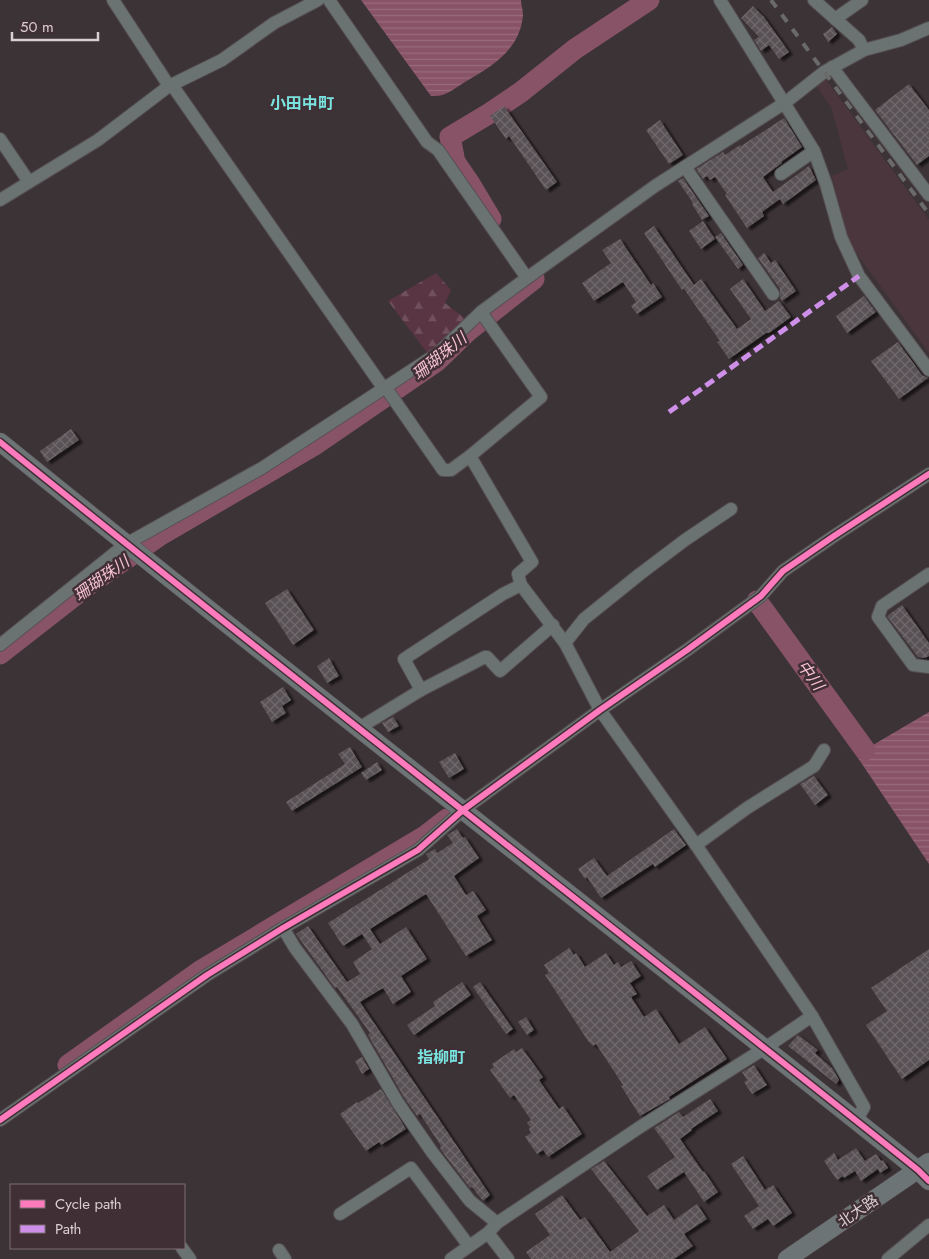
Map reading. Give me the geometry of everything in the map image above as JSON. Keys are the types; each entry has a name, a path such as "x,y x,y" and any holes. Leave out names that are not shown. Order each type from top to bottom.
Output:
{"street":[{"path":"113,0 170,85 443,470 451,470 470,456 540,397 481,312"},
{"path":"0,200 98,140 170,85 222,60 274,23 318,0"},
{"path":"329,0 427,142 438,150 527,278"},
{"path":"720,0 786,102 814,150 826,184 836,224 847,253 860,276 929,370"},
{"path":"814,0 859,40 864,50"},
{"path":"835,19 862,0"},
{"path":"0,645 126,544 262,468 438,353 481,312 527,278 655,186 786,102 832,67 864,50 901,40 929,28"},
{"path":"832,67 929,195"},
{"path":"0,139 29,182"},
{"path":"781,174 814,150"},
{"path":"686,167 773,294"},
{"path":"0,442 126,544 856,1121 925,1171"},
{"path":"470,456 532,562 518,574 521,585 565,643 600,710 696,845 812,1016 864,1107 856,1121"},
{"path":"0,1120 207,975 283,928 418,850 463,810 600,710 762,596 783,571 929,474"},
{"path":"565,643 584,619 685,540 731,509"},
{"path":"929,574 882,606 878,617 913,664 929,667"},
{"path":"421,690 404,659 503,594 521,585"},
{"path":"359,728 421,690 485,657 500,670 553,626"},
{"path":"696,845 746,808 814,766 824,750"},
{"path":"283,928 295,948 352,1024 398,1103 432,1152 470,1201 497,1223"},
{"path":"451,1259 488,1233 497,1223 640,1127 812,1016"},
{"path":"340,1214 411,1168 469,1246"},
{"name":"北大路","path":"787,1259 925,1171"},
{"path":"888,1259 929,1225"},
{"path":"488,1233 508,1259"}],"shaded area":[{"path":"361,0 521,0 523,15 521,27 516,38 503,56 485,70 449,92 431,96"},
{"path":"824,77 929,220 929,353 849,243 832,176 848,169 831,107 815,84"},
{"path":"929,712 929,864 856,755"}],"green space":[{"path":"436,273 451,290 445,303 467,320 428,354 388,301"}],"building":[{"path":"753,6 764,17 789,52 779,59 769,45 761,51 754,40 759,37 741,18"},
{"path":"832,27 837,34 828,42 823,34"},
{"path":"909,84 929,110 929,156 917,165 875,110"},
{"path":"504,106 557,182 546,190 509,136 506,139 490,116"},
{"path":"784,118 802,147 763,177 773,192 809,166 816,180 783,204 780,199 762,212 764,216 747,228 715,177 710,180 707,176 703,179 696,169 723,152 725,155 741,146"},
{"path":"660,120 683,155 669,164 646,130"},
{"path":"683,178 709,216 702,220 678,181"},
{"path":"703,221 715,239 701,249 689,231"},
{"path":"654,226 694,285 701,279 737,329 751,319 730,289 743,279 765,311 779,301 791,317 729,359 717,342 720,341 684,289 682,290 644,233"},
{"path":"721,233 743,265 738,269 715,237"},
{"path":"620,239 651,285 653,283 662,297 637,314 631,306 636,302 623,282 594,301 582,283 611,263 602,250"},
{"path":"764,253 771,263 775,260 796,291 782,301 780,289 758,258"},
{"path":"864,296 876,312 847,333 836,316"},
{"path":"898,342 922,375 928,378 899,399 871,361"},
{"path":"71,429 79,440 47,462 40,451"},
{"path":"287,589 314,630 293,645 265,603"},
{"path":"902,605 929,643 929,656 925,658 918,657 887,616"},
{"path":"329,658 339,676 327,683 317,666"},
{"path":"283,687 291,700 282,706 286,713 272,722 260,702"},
{"path":"393,717 399,726 388,732 382,723"},
{"path":"350,747 362,767 292,811 286,802 345,764 338,754"},
{"path":"455,753 464,769 449,778 439,762"},
{"path":"377,762 382,770 366,780 361,773"},
{"path":"814,776 828,795 815,805 800,784"},
{"path":"457,829 463,838 465,837 479,858 454,876 466,895 473,891 486,910 477,916 492,940 466,956 426,894 370,929 380,944 406,927 427,959 401,976 411,992 393,1004 383,988 360,1002 490,1195 483,1201 472,1187 470,1188 444,1154 440,1148 441,1146 420,1114 417,1116 405,1099 368,1035 370,1033 296,934 308,926 347,982 360,974 353,962 372,949 362,934 343,946 328,923 429,859 426,854 435,849 437,853 453,843 447,835"},
{"path":"674,829 686,845 655,867 653,864 601,898 587,877 585,879 578,869 594,858 607,876"},
{"path":"569,948 574,955 576,953 585,967 606,953 614,965 618,962 621,967 631,961 641,976 630,983 637,994 631,997 644,1017 656,1009 679,1044 705,1027 727,1059 669,1097 670,1099 640,1116 621,1086 623,1085 596,1044 593,1046 588,1041 545,975 549,973 544,965"},
{"path":"929,949 929,1060 902,1079 866,1025 887,1011 871,988"},
{"path":"462,982 471,995 414,1035 407,1025 435,1006 433,1002"},
{"path":"480,982 513,1029 506,1034 473,987"},
{"path":"526,1017 534,1030 527,1035 518,1022"},
{"path":"798,1035 818,1050 815,1053 833,1069 839,1080 836,1084 788,1046"},
{"path":"522,1048 543,1077 539,1080 559,1109 563,1106 582,1134 548,1157 543,1150 537,1154 525,1137 531,1133 527,1123 531,1120 514,1095 510,1098 490,1070 494,1067 492,1064 514,1049 516,1052"},
{"path":"362,1057 369,1069 362,1074 355,1061"},
{"path":"754,1065 767,1085 752,1094 744,1082 747,1080 742,1072"},
{"path":"381,1089 406,1129 381,1145 379,1142 366,1151 340,1114"},
{"path":"710,1099 718,1111 691,1129 680,1139 718,1192 704,1202 684,1172 657,1190 647,1176 675,1157 654,1128 679,1112 683,1117"},
{"path":"856,1148 865,1161 876,1154 888,1168 880,1173 878,1169 861,1181 855,1171 837,1180 824,1161 834,1153 838,1160"},
{"path":"743,1156 765,1190 773,1185 792,1213 773,1226 768,1219 753,1229 744,1216 759,1206 731,1164"},
{"path":"604,1161 647,1216 664,1205 674,1220 697,1204 707,1219 684,1234 693,1246 674,1259 531,1259 526,1252 550,1235 535,1214 562,1195 580,1220 585,1217 610,1252 639,1231 591,1169"}],"waterway":[{"name":"珊瑚珠川","path":"491,219 455,162 450,137 521,92 575,49 649,0"},
{"name":"珊瑚珠川","path":"0,654 91,583 159,536 313,446 437,361 468,331 533,278"},
{"name":"中川","path":"757,601 865,750"},
{"name":"中川","path":"68,1065 200,971 425,836 447,819"}],"railway":[{"path":"771,0 929,214"}],"marked path":[{"path":"669,412 859,276"}],"cycle path":[{"path":"0,442 228,625 918,1170 929,1181"},
{"path":"0,1120 207,975 283,928 418,850 463,810 761,596 783,571 929,474"}],"district":[{"name":"小田中町","path":"302,103"},
{"name":"指柳町","path":"441,1057"}]}
